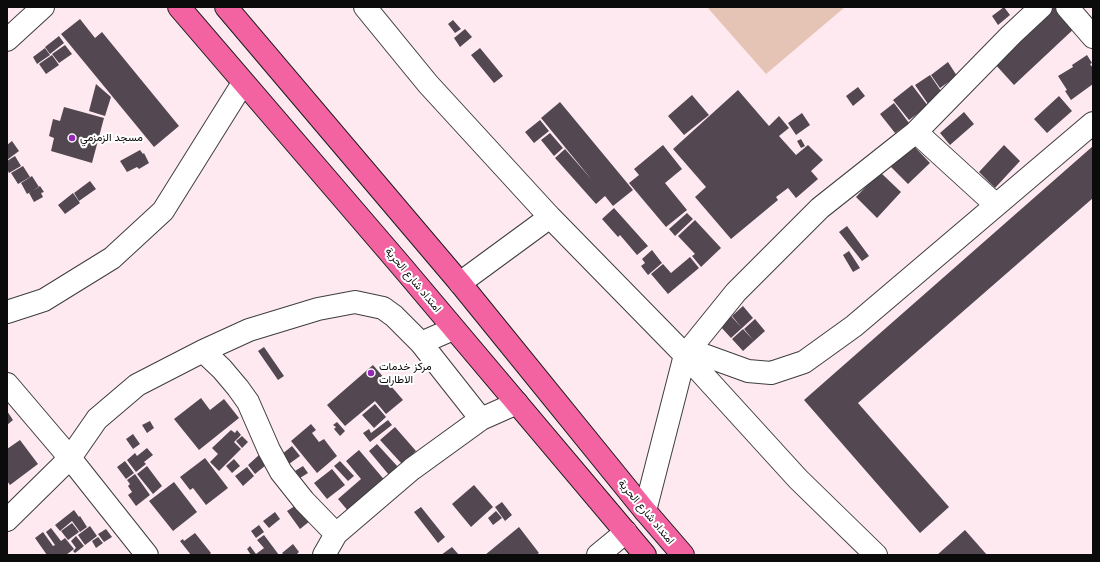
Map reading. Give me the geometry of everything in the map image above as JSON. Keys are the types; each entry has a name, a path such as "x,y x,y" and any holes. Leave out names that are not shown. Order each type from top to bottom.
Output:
{"main road":[{"name":"امتداد شارع الحرية","path":"179,7 403,268 516,404 645,555"},
{"name":"امتداد شارع الحرية","path":"226,7 460,283 645,511 683,555"},
{"path":"403,268 428,246"}],"street":[{"path":"7,40 43,7"},
{"path":"365,7 428,84 550,217 687,353 798,479 876,555"},
{"path":"645,511 687,353 736,292 820,208 916,132 1011,35 1041,7"},
{"path":"1066,7 1093,37"},
{"path":"7,312 44,300 112,258 163,212 243,83"},
{"path":"687,353 748,371 771,373 804,362 854,326 1093,122"},
{"path":"916,132 996,205"},
{"path":"460,283 550,217"},
{"path":"7,520 70,458 97,419 137,385 203,351 249,330 318,309 355,302 383,308 394,316 421,343 481,419"},
{"path":"421,343 453,329"},
{"path":"203,351 226,373 248,402 269,450 281,472 304,501 336,534"},
{"path":"7,384 70,458 142,553"},
{"path":"324,555 336,534 412,469 481,419 516,404"},
{"path":"598,555 626,532"}],"shaded area":[{"path":"707,7 845,7 766,74"}],"building":[{"path":"1004,7 1010,15 998,25 992,16"},
{"path":"1054,7 1060,7 1077,26 1014,85 994,63"},
{"path":"80,19 95,38 102,32 179,126 154,147 61,34"},
{"path":"453,20 461,29 455,33 448,24"},
{"path":"465,29 472,37 460,47 454,38"},
{"path":"59,36 64,43 50,54 45,47"},
{"path":"65,45 72,54 59,63 52,54"},
{"path":"45,48 50,55 37,64 33,57"},
{"path":"480,48 503,76 494,83 471,55"},
{"path":"52,55 59,65 46,74 39,64"},
{"path":"1087,55 1092,63 1090,64 1093,68 1093,84 1071,100 1065,91 1067,90 1058,76 1073,67 1072,65"},
{"path":"948,62 957,76 940,88 931,75"},
{"path":"930,75 943,94 928,104 915,85"},
{"path":"96,84 111,97 105,116 89,111"},
{"path":"912,85 928,106 909,120 893,100"},
{"path":"858,87 865,96 853,106 846,96"},
{"path":"738,90 769,126 779,116 789,128 779,136 796,155 808,145 823,160 811,171 818,179 796,198 788,188 776,197 778,200 731,239 695,197 706,187 673,149"},
{"path":"692,95 709,115 684,135 668,116"},
{"path":"1059,96 1072,111 1047,133 1034,119"},
{"path":"560,102 633,190 613,206 605,196 596,204 555,158 565,149 592,180 541,118"},
{"path":"894,103 909,123 895,133 880,114"},
{"path":"64,107 104,118 92,163 51,151 54,138 49,136 53,119 60,121"},
{"path":"964,112 974,124 950,145 940,133"},
{"path":"802,113 810,125 796,135 788,123"},
{"path":"540,120 549,131 534,143 525,132"},
{"path":"550,133 563,148 554,156 541,140"},
{"path":"801,139 805,146 801,148 797,141"},
{"path":"12,141 19,151 7,160 7,145"},
{"path":"910,142 930,163 908,184 888,164"},
{"path":"663,145 682,169 665,183 687,210 666,227 629,183 639,175 634,169"},
{"path":"1004,145 1020,161 995,188 979,172"},
{"path":"1093,146 1093,198 858,403 949,507 920,533 804,400"},
{"path":"140,150 143,154 144,153 149,163 139,169 137,167 127,172 120,161"},
{"path":"15,156 21,166 9,173 7,169 7,161"},
{"path":"23,166 30,177 18,184 11,173"},
{"path":"880,172 901,192 877,218 856,197"},
{"path":"32,176 39,187 27,194 21,183"},
{"path":"90,181 96,189 79,201 74,193"},
{"path":"40,186 44,192 41,193 43,197 34,202 29,193"},
{"path":"73,193 80,203 65,214 58,205"},
{"path":"614,208 648,246 637,255 620,235 618,237 602,219"},
{"path":"687,213 693,219 675,236 669,229"},
{"path":"695,220 721,248 701,267 692,256 695,254 678,236"},
{"path":"847,226 869,256 862,261 839,232"},
{"path":"652,250 662,263 648,275 641,266 645,263 642,259"},
{"path":"849,251 860,268 853,272 843,255"},
{"path":"690,257 699,268 668,294 651,274 663,264 671,273"},
{"path":"743,306 753,318 742,328 732,316"},
{"path":"731,316 742,328 731,338 720,326"},
{"path":"755,319 765,331 754,341 744,329"},
{"path":"743,329 754,341 743,351 732,339"},
{"path":"264,347 284,376 278,380 258,351"},
{"path":"373,365 403,400 386,414 375,401 345,426 327,405"},
{"path":"201,398 210,410 224,399 239,418 199,450 174,419"},
{"path":"375,404 386,417 374,428 362,415"},
{"path":"7,411 13,420 7,425"},
{"path":"388,420 392,425 370,442 363,433 369,429 371,433"},
{"path":"150,421 154,428 147,433 142,425"},
{"path":"337,422 345,431 340,436 334,429 336,427 333,425"},
{"path":"311,424 316,430 312,433 319,442 324,439 337,456 317,473 291,441"},
{"path":"395,427 416,451 402,464 380,440"},
{"path":"231,430 235,433 237,430 241,435 234,442 241,449 219,471 210,462 218,454 212,448"},
{"path":"133,434 140,444 133,449 126,439"},
{"path":"242,436 248,442 242,448 236,441"},
{"path":"20,440 38,464 10,485 7,481 7,449"},
{"path":"377,444 398,467 389,475 369,451"},
{"path":"292,446 300,456 289,464 281,455"},
{"path":"147,448 153,455 144,462 146,464 136,472 127,460 135,453 137,456"},
{"path":"359,450 387,483 349,512 338,499 361,479 346,461"},
{"path":"259,455 266,465 255,474 248,465"},
{"path":"205,458 228,488 206,505 193,488 190,490 180,477"},
{"path":"234,459 240,466 232,473 226,466"},
{"path":"125,461 134,473 126,479 117,467"},
{"path":"340,461 354,476 348,481 334,466"},
{"path":"147,466 162,486 153,494 137,474"},
{"path":"303,466 308,473 300,478 295,471"},
{"path":"247,467 254,476 243,486 235,476"},
{"path":"332,469 345,485 327,499 314,483"},
{"path":"135,474 150,495 136,506 128,495 132,492 128,486 130,484 127,480"},
{"path":"174,482 197,512 173,531 149,501"},
{"path":"474,485 493,507 471,527 452,504"},
{"path":"502,502 512,515 505,521 495,507"},
{"path":"298,504 310,521 300,529 287,511"},
{"path":"421,507 445,537 438,543 414,512"},
{"path":"74,510 87,527 80,532 72,521 60,531 55,525"},
{"path":"496,511 502,518 493,525 488,518"},
{"path":"275,512 280,519 269,528 263,521"},
{"path":"72,523 79,532 68,540 61,531"},
{"path":"259,525 264,532 256,538 251,531"},
{"path":"90,526 97,536 85,545 78,535"},
{"path":"519,527 539,553 536,555 485,555"},
{"path":"51,528 61,541 65,538 74,549 66,555 47,555 35,538 43,532 53,546 55,545 46,532"},
{"path":"106,529 112,537 104,542 98,534"},
{"path":"965,530 987,555 937,555"},
{"path":"195,533 211,553 209,555 191,555 180,541 183,539 184,541"},
{"path":"264,535 279,555 251,555 247,549 250,546 256,554 264,548 257,540"},
{"path":"76,536 84,546 75,553 73,551 76,548 71,541"},
{"path":"98,537 103,543 96,548 92,541"},
{"path":"293,544 299,552 296,555 284,555 282,553"},
{"path":"452,547 459,555 441,555"}],"place":[{"name":"مسجد الزمزمي","path":"72,138"},
{"name":"مركز خدمات الاطارات","path":"371,373"}]}
